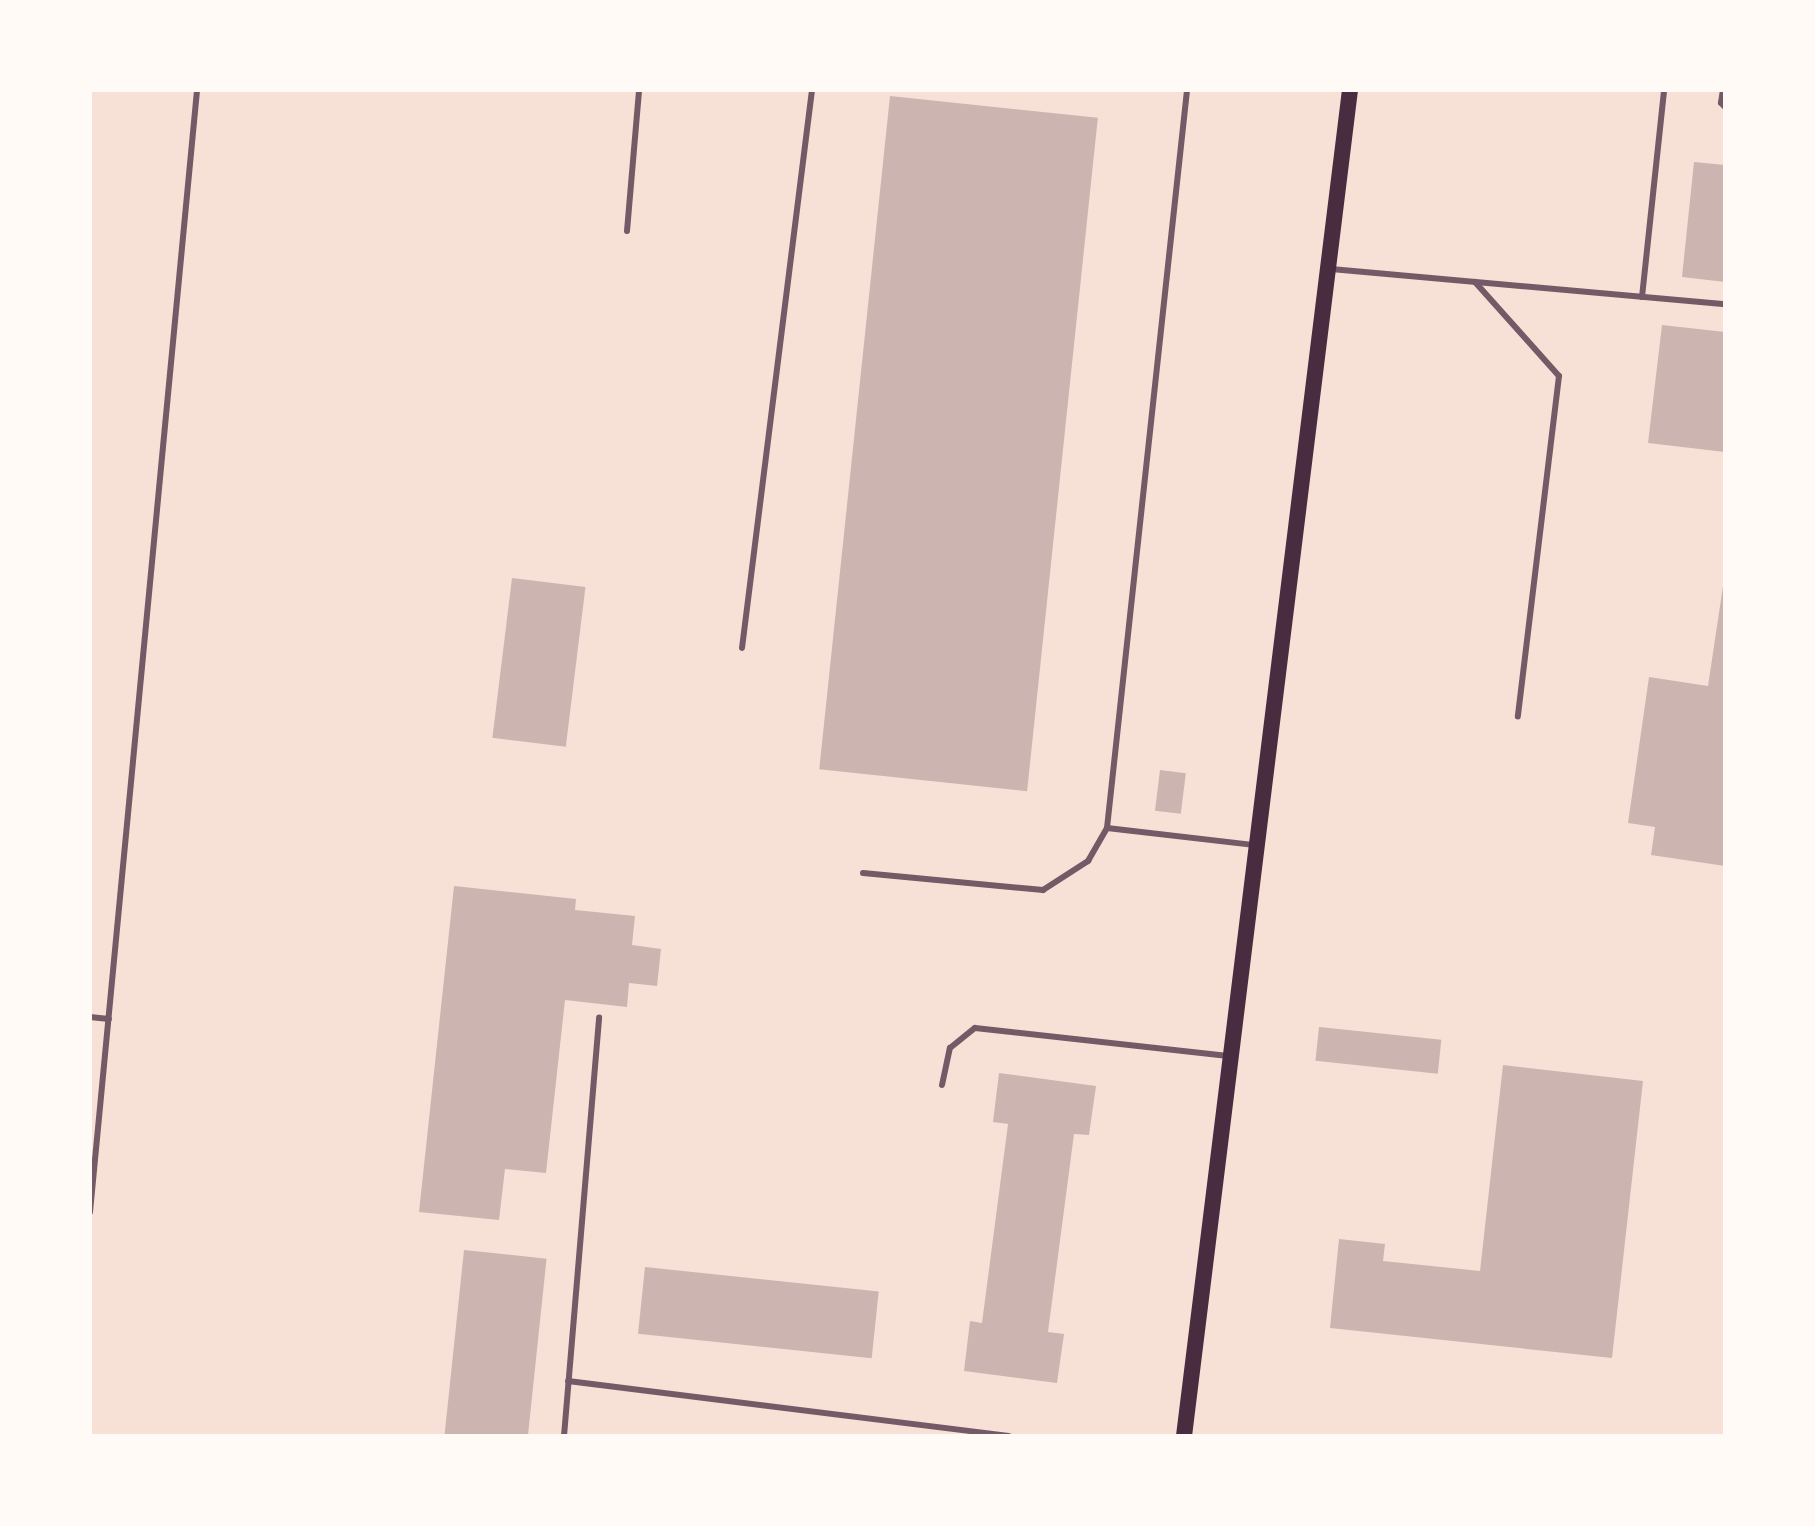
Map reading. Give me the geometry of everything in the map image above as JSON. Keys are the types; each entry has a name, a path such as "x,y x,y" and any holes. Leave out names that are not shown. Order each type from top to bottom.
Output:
{"main road":[{"path":"1184,1436 1350,90"}],"lane":[{"path":"90,1212 197,90"},
{"path":"627,231 639,90"},
{"path":"742,648 812,90"},
{"path":"863,873 1043,890 1088,861 1107,828 1187,90"},
{"path":"1642,297 1664,90"},
{"path":"1723,90 1721,103 1725,107"},
{"path":"1328,269 1725,304"},
{"path":"1475,282 1559,376 1518,717"},
{"path":"1107,828 1257,845"},
{"path":"90,1017 109,1019"},
{"path":"564,1436 599,1017"},
{"path":"942,1085 950,1048 975,1028 1230,1056"},
{"path":"568,1381 1009,1436"}],"building":[{"path":"890,96 1098,118 1027,791 819,769"},
{"path":"1694,162 1725,165 1725,282 1682,277"},
{"path":"1662,325 1725,332 1725,452 1648,443"},
{"path":"512,578 585,587 566,747 492,738"},
{"path":"1723,586 1725,866 1651,855 1655,827 1628,823 1649,677 1708,686"},
{"path":"1160,770 1186,773 1181,814 1155,811"},
{"path":"454,886 576,899 575,910 635,916 632,945 661,949 657,986 629,983 627,1007 565,1000 546,1173 505,1169 499,1220 419,1212"},
{"path":"1319,1027 1441,1040 1438,1074 1315,1061"},
{"path":"1503,1065 1643,1081 1612,1358 1330,1328 1339,1239 1385,1244 1383,1261 1480,1271"},
{"path":"999,1073 1096,1086 1089,1135 1074,1134 1048,1332 1064,1334 1057,1383 964,1371 970,1321 982,1323 1008,1124 993,1122"},
{"path":"464,1250 547,1259 528,1436 444,1436"},
{"path":"645,1267 879,1292 872,1358 638,1334"}]}
